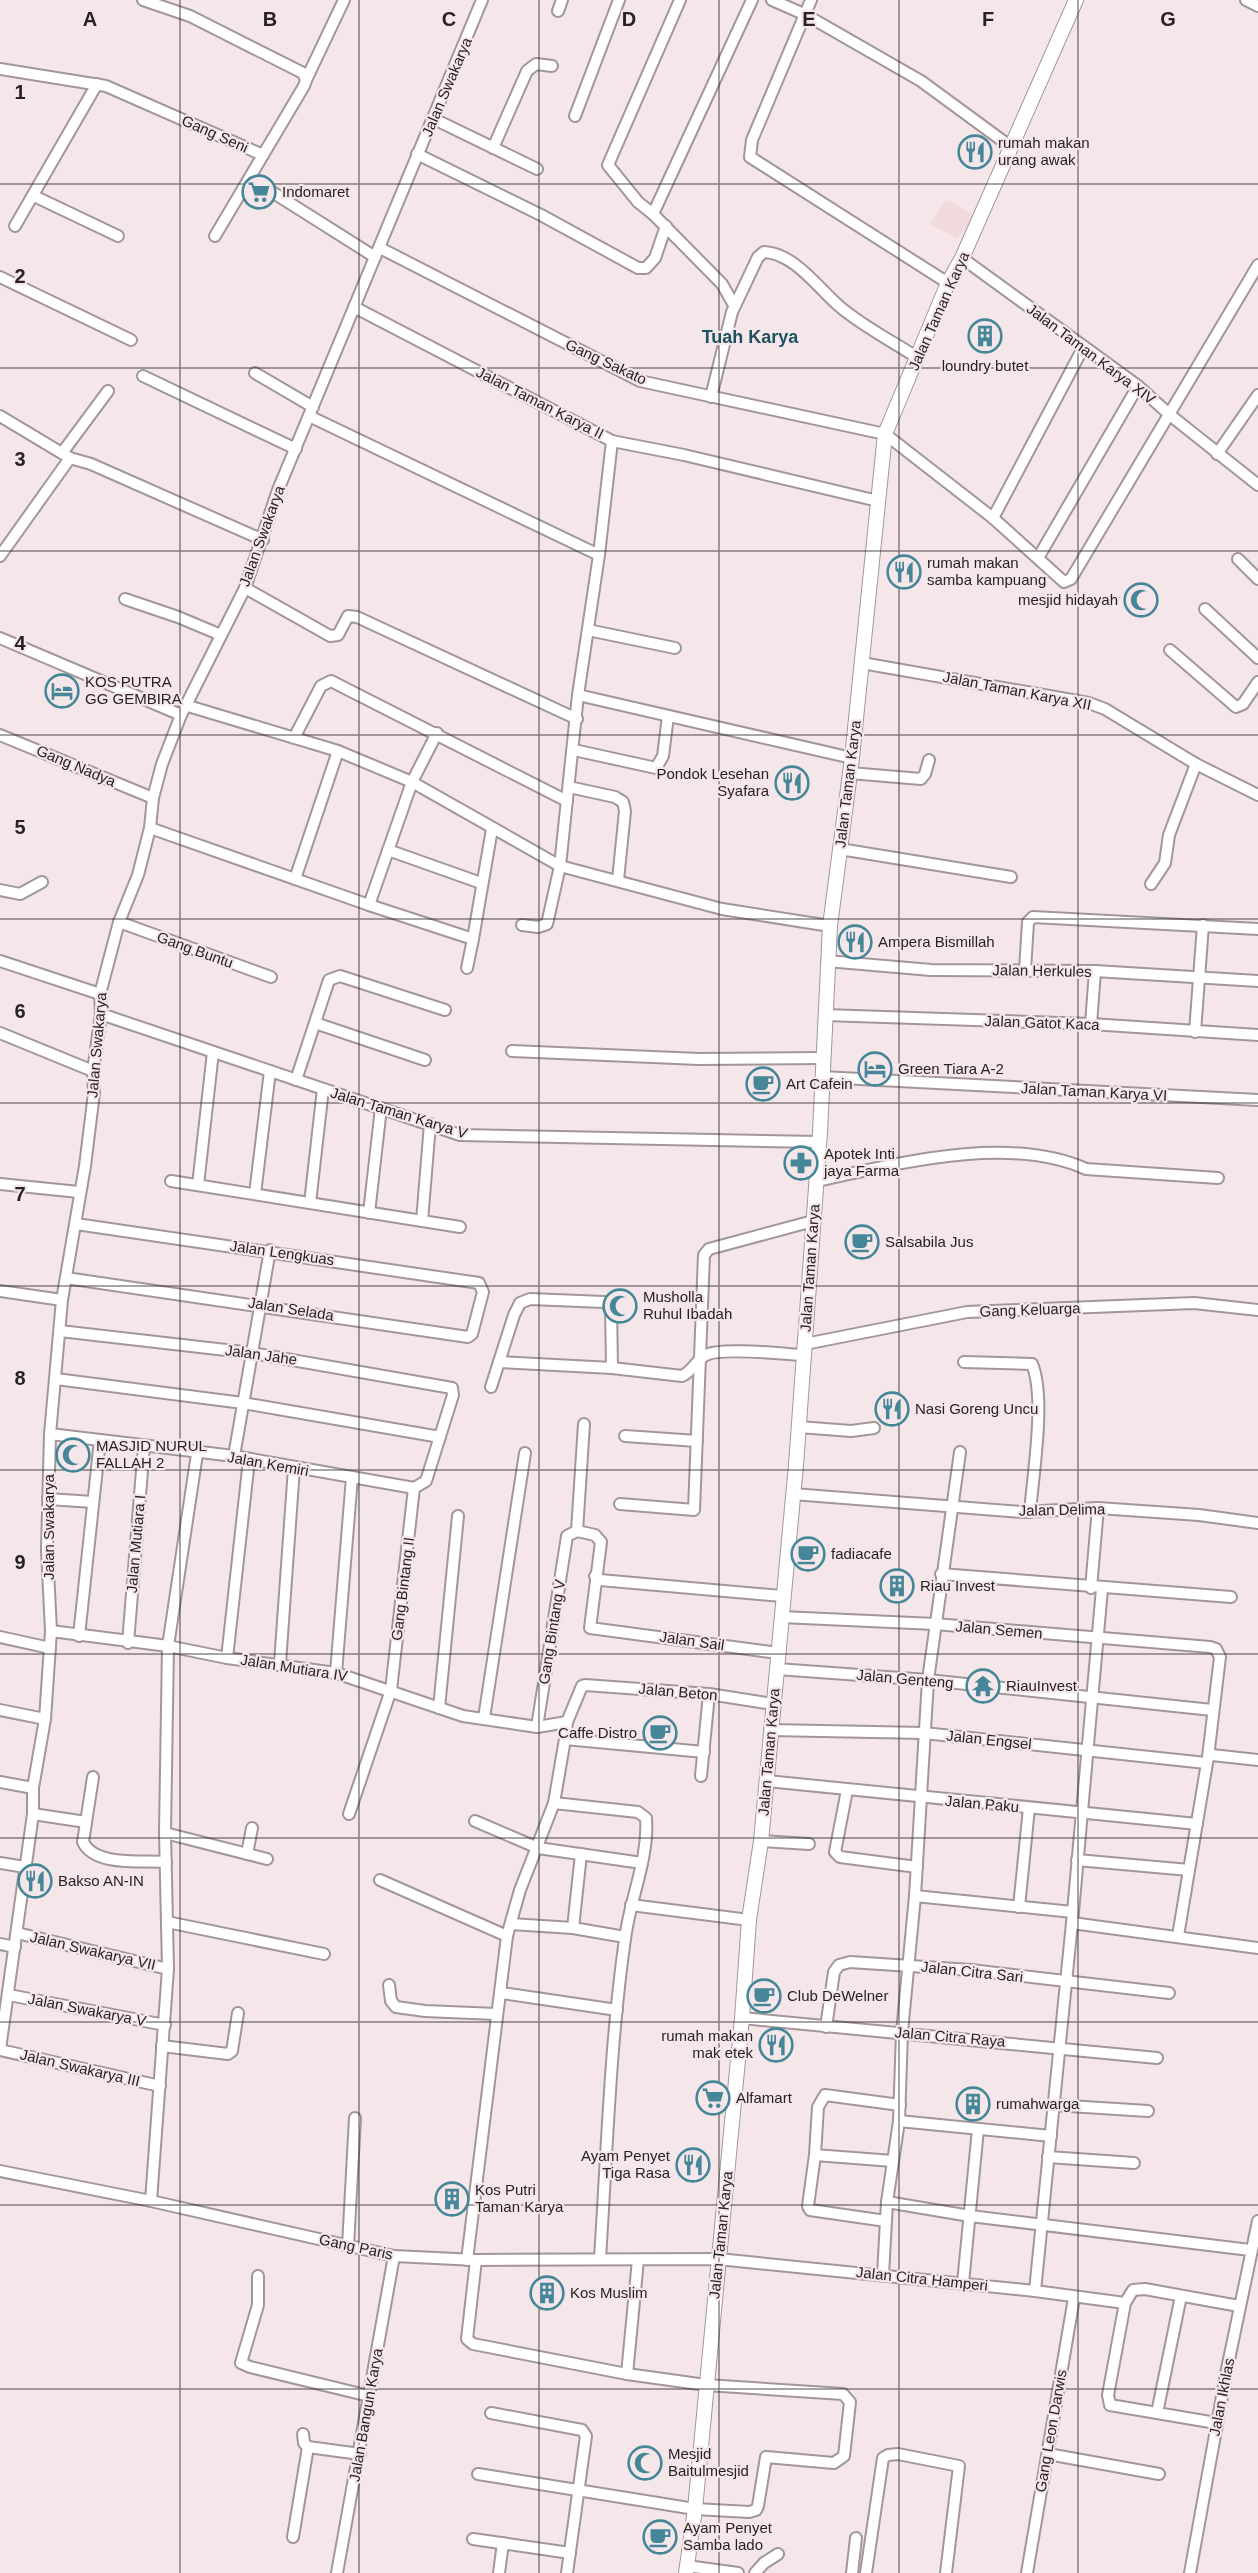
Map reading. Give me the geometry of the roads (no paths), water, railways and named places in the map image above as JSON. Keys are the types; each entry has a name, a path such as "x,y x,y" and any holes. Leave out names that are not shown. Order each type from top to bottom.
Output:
{"street":[{"path":"143,0 190,16 299,70 306,80"},
{"path":"263,155 306,80 344,0"},
{"name":"Jalan Swakarya","path":"0,2049 33,1814 33,1788 45,1719 51,1631 47,1550 50,1434 62,1300 85,1166 94,1093 93,1071 101,1014 100,993 119,922 138,875 150,828 153,798 185,710 245,588 278,490 482,0"},
{"path":"575,116 619,0"},
{"path":"680,0 609,160 609,167 638,202 666,226 722,284 734,305"},
{"path":"653,214 752,0"},
{"path":"772,0 806,15 921,81 1011,147"},
{"path":"812,0 752,140 750,157 948,283"},
{"name":"Jalan Taman Karya","path":"686,2570 695,2509 742,2018 748,1920 761,1840 767,1781 799,1426 817,1181 830,926 852,758 885,434 948,283 962,258 1076,0"},
{"path":"1246,0 1258,6"},
{"path":"493,148 527,72 536,64 552,66"},
{"name":"Gang Seni","path":"0,69 97,84 263,155 250,178 377,253"},
{"path":"15,226 97,84"},
{"path":"434,118 537,169"},
{"path":"417,154 541,215 638,268 646,268 652,262 666,226"},
{"path":"215,236 250,178"},
{"path":"34,196 118,236"},
{"path":"711,397 734,305 758,257 764,252 774,252 811,279 839,307 918,358"},
{"name":"Gang Sakato","path":"377,253 640,381 885,434"},
{"name":"Jalan Taman Karya XIV","path":"962,258 1138,386 1217,454 1258,485"},
{"path":"885,434 993,518 1061,581 1071,579 1258,265"},
{"path":"0,277 132,340"},
{"name":"Jalan Taman Karya II","path":"354,307 612,441 684,455 878,501"},
{"path":"993,518 1083,348"},
{"path":"255,373 311,411 599,555"},
{"path":"143,376 296,449"},
{"path":"1038,558 1138,386"},
{"path":"0,556 108,391"},
{"path":"1217,454 1258,395"},
{"path":"0,416 66,455 92,464 263,540"},
{"path":"522,925 538,927 547,924 560,866 578,695 599,555 612,441"},
{"path":"1238,559 1258,579"},
{"path":"245,588 330,636 338,635 348,616 357,617 577,719"},
{"path":"125,600 178,617 221,635"},
{"path":"1205,609 1258,658"},
{"path":"588,630 675,648"},
{"path":"0,638 185,710 338,751 412,782 560,866 618,879 722,909 830,926"},
{"path":"1170,650 1236,708 1243,704 1258,682"},
{"name":"Jalan Taman Karya XII","path":"862,663 1089,703 1121,717 1196,764 1258,795"},
{"path":"294,738 321,686 331,681 567,801"},
{"path":"578,695 852,758"},
{"path":"574,750 656,768 663,756 668,716"},
{"path":"369,905 412,782 437,733"},
{"name":"Gang Nadya","path":"0,735 153,798"},
{"path":"295,879 338,751"},
{"path":"850,773 921,779 925,774 929,759"},
{"path":"1151,884 1165,863 1169,835 1196,764"},
{"path":"569,787 615,797 623,802 625,811 618,879"},
{"path":"150,828 472,939"},
{"path":"467,968 492,829"},
{"path":"840,849 1011,877"},
{"path":"388,850 481,883"},
{"path":"0,890 20,894 42,882"},
{"path":"1025,970 1026,935 1030,919 1258,929"},
{"name":"Gang Buntu","path":"119,922 271,977"},
{"path":"1195,1032 1203,925"},
{"path":"0,961 100,993"},
{"name":"Jalan Herkules","path":"827,961 931,970 1095,971 1258,981"},
{"path":"1090,1024 1095,971"},
{"path":"296,1080 329,980 333,977 340,976 445,1010"},
{"name":"Jalan Taman Karya V","path":"101,1014 460,1135 818,1142"},
{"name":"Jalan Gatot Kaca","path":"825,1015 1090,1024 1258,1035"},
{"path":"315,1023 425,1060"},
{"path":"0,1033 93,1071"},
{"path":"512,1051 699,1059 822,1058"},
{"path":"198,1185 213,1052"},
{"path":"255,1194 270,1071"},
{"name":"Jalan Taman Karya VI","path":"822,1077 1258,1100"},
{"path":"310,1203 323,1089"},
{"path":"369,1213 381,1108"},
{"path":"422,1221 430,1124"},
{"path":"817,1181 938,1156 1016,1155 1072,1163 1086,1169 1218,1178"},
{"path":"171,1181 460,1227"},
{"path":"0,1184 79,1192"},
{"path":"620,1504 694,1510 704,1255 709,1249 813,1221"},
{"name":"Jalan Lengkuas","path":"76,1224 270,1250 479,1283 483,1292"},
{"path":"234,1456 270,1250"},
{"name":"Jalan Selada","path":"66,1278 260,1304 468,1337 472,1334 483,1292"},
{"path":"0,1292 62,1300"},
{"path":"491,1386 514,1315 520,1303 530,1299 604,1302 611,1307 612,1368"},
{"name":"Gang Keluarga","path":"701,1358 715,1352 804,1349 967,1312 1194,1303 1258,1310"},
{"name":"Jalan Jahe","path":"60,1331 252,1353 444,1385 452,1388 453,1395 440,1437"},
{"path":"500,1362 612,1368 682,1376 691,1372 701,1358"},
{"path":"964,1362 1032,1364 1036,1374 1038,1400 1030,1512"},
{"path":"56,1379 243,1403 440,1437 426,1481 414,1488"},
{"name":"Gang Bintang V","path":"537,1727 572,1534 584,1424"},
{"path":"799,1426 851,1431 874,1428"},
{"name":"Jalan Kemiri","path":"50,1434 197,1454 234,1456 414,1488"},
{"path":"625,1436 697,1441"},
{"path":"79,1636 100,1440"},
{"name":"Jalan Mutiara I","path":"128,1643 144,1446"},
{"path":"883,2275 886,2221 899,2121 902,2032 915,1896 928,1680 941,1574 960,1452"},
{"path":"484,1718 525,1453"},
{"path":"152,2201 168,1969 165,1833 168,1646 197,1454"},
{"path":"227,1658 249,1460"},
{"path":"280,1663 294,1468"},
{"path":"336,1673 352,1477"},
{"name":"Gang Bintang II","path":"349,1814 391,1690 414,1488"},
{"name":"Jalan Delima","path":"793,1494 952,1504 1030,1512 1098,1508 1198,1515 1258,1523"},
{"path":"48,1499 93,1502"},
{"path":"1035,2290 1093,1696 1097,1639 1098,1508"},
{"path":"439,1708 458,1516"},
{"path":"572,1534 595,1535 601,1542 595,1576 600,1580 782,1596"},
{"path":"941,1574 1231,1597"},
{"name":"Jalan Sail","path":"595,1576 590,1628 778,1653"},
{"name":"Jalan Semen","path":"781,1617 935,1624 1216,1649 1220,1657 1212,1710"},
{"name":"Jalan Mutiara IV","path":"51,1631 128,1643 168,1646 227,1658 280,1663 336,1673 463,1716 537,1727 567,1722"},
{"path":"0,1638 50,1647"},
{"name":"Jalan Genteng","path":"777,1669 928,1680 1212,1710"},
{"name":"Jalan Beton","path":"567,1722 582,1686 710,1694 773,1704"},
{"path":"701,1776 710,1694"},
{"path":"0,1710 45,1719"},
{"path":"1178,1936 1207,1760 1212,1710"},
{"path":"478,2474 695,2509 756,2510 766,2457 834,2463 844,2456 850,2402 843,2394 706,2385 627,2374 473,2344 467,2339 472,2260 496,2014 502,1993 507,1936 520,1890 554,1803 567,1722"},
{"name":"Jalan Engsel","path":"770,1730 924,1733 1207,1760 1258,1760"},
{"path":"566,1739 704,1752"},
{"path":"93,1777 83,1842 88,1851 99,1857 166,1862"},
{"name":"Jalan Paku","path":"767,1781 1197,1824"},
{"path":"0,1782 33,1788"},
{"path":"847,1790 836,1852 840,1857 917,1867"},
{"path":"554,1803 638,1812 646,1818 647,1832 625,1937 617,2010 600,2258"},
{"path":"1019,1907 1029,1808"},
{"path":"33,1814 86,1822"},
{"path":"475,1821 538,1848 642,1863"},
{"path":"247,1854 252,1828"},
{"path":"165,1833 267,1859"},
{"path":"761,1840 809,1844"},
{"path":"573,1928 582,1854"},
{"path":"1077,1860 1190,1870"},
{"path":"0,1863 25,1867"},
{"path":"380,1880 507,1936"},
{"path":"915,1896 1019,1907 1258,1948"},
{"path":"632,1905 748,1920"},
{"path":"167,1922 324,1954"},
{"path":"511,1924 573,1928 625,1937"},
{"name":"Jalan Swakarya VII","path":"17,1933 168,1969"},
{"path":"0,1944 15,1947"},
{"name":"Jalan Citra Sari","path":"826,2026 834,1972 839,1965 850,1962 908,1965 1169,1993"},
{"path":"389,1985 391,2001 396,2007 425,2011 496,2014"},
{"path":"502,1993 617,2010"},
{"name":"Jalan Swakarya V","path":"9,1995 165,2025"},
{"path":"162,2046 228,2054 232,2051 238,2013"},
{"name":"Jalan Citra Raya","path":"742,2018 1157,2058"},
{"name":"Jalan Swakarya III","path":"0,2049 160,2086"},
{"path":"886,2221 810,2210 808,2206 815,2156 818,2107 825,2095 900,2105"},
{"path":"1053,2105 1148,2111"},
{"path":"348,2246 355,2118"},
{"path":"899,2121 1051,2136"},
{"path":"963,2283 978,2129"},
{"path":"815,2156 893,2161"},
{"path":"1048,2157 1134,2163"},
{"name":"Gang Paris","path":"0,2171 152,2201 394,2256 472,2260 718,2259"},
{"path":"888,2202 970,2216 1250,2250"},
{"name":"Jalan Ikhlas","path":"1190,2573 1216,2423 1250,2250 1258,2221"},
{"name":"Jalan Bangun Karya","path":"337,2573 394,2256"},
{"path":"627,2374 638,2259"},
{"name":"Jalan Citra Hamperi","path":"718,2259 1035,2290 1074,2298 1125,2303"},
{"path":"258,2276 258,2305 242,2363 250,2367 369,2396"},
{"path":"1216,2423 1115,2407 1109,2402 1108,2395 1125,2303 1133,2290 1145,2289 1239,2306"},
{"path":"1157,2413 1181,2296"},
{"name":"Gang Leon Darwis","path":"1027,2568 1074,2298"},
{"path":"491,2413 582,2430 586,2436 567,2573"},
{"path":"303,2434 304,2443 309,2447 360,2454"},
{"path":"293,2537 309,2447"},
{"path":"866,2573 883,2458 898,2454 954,2463 959,2466 946,2573"},
{"path":"1048,2454 1159,2474"},
{"path":"852,2573 856,2538"},
{"path":"473,2539 570,2553"},
{"path":"499,2573 503,2543"},
{"path":"755,2573 764,2563 778,2554"},
{"path":"686,2570 738,2573"}],"place":[{"name":"rumah makan urang awak","path":"975,152"},
{"name":"Indomaret","path":"259,192"},
{"name":"loundry butet","path":"985,336"},
{"name":"rumah makan samba kampuang","path":"904,572"},
{"name":"mesjid hidayah","path":"1141,600"},
{"name":"KOS PUTRA GG GEMBIRA","path":"62,691"},
{"name":"Pondok Lesehan Syafara","path":"792,783"},
{"name":"Ampera Bismillah","path":"855,942"},
{"name":"Green Tiara A-2","path":"875,1069"},
{"name":"Art Cafein","path":"763,1084"},
{"name":"Apotek Inti jaya Farma","path":"801,1163"},
{"name":"Salsabila Jus","path":"862,1242"},
{"name":"Musholla Ruhul Ibadah","path":"620,1306"},
{"name":"Nasi Goreng Uncu","path":"892,1409"},
{"name":"MASJID NURUL FALLAH 2","path":"73,1455"},
{"name":"fadiacafe","path":"808,1554"},
{"name":"Riau Invest","path":"897,1586"},
{"name":"RiauInvest","path":"983,1686"},
{"name":"Caffe Distro","path":"660,1733"},
{"name":"Bakso AN-IN","path":"35,1881"},
{"name":"Club DeWelner","path":"764,1996"},
{"name":"rumah makan mak etek","path":"776,2045"},
{"name":"Alfamart","path":"713,2098"},
{"name":"rumahwarga","path":"973,2104"},
{"name":"Ayam Penyet Tiga Rasa","path":"693,2165"},
{"name":"Kos Putri Taman Karya","path":"452,2199"},
{"name":"Kos Muslim","path":"547,2293"},
{"name":"Mesjid Baitulmesjid","path":"645,2463"},
{"name":"Ayam Penyet Samba lado","path":"660,2537"}],"district":[{"name":"Tuah Karya","path":"750,337"}]}
